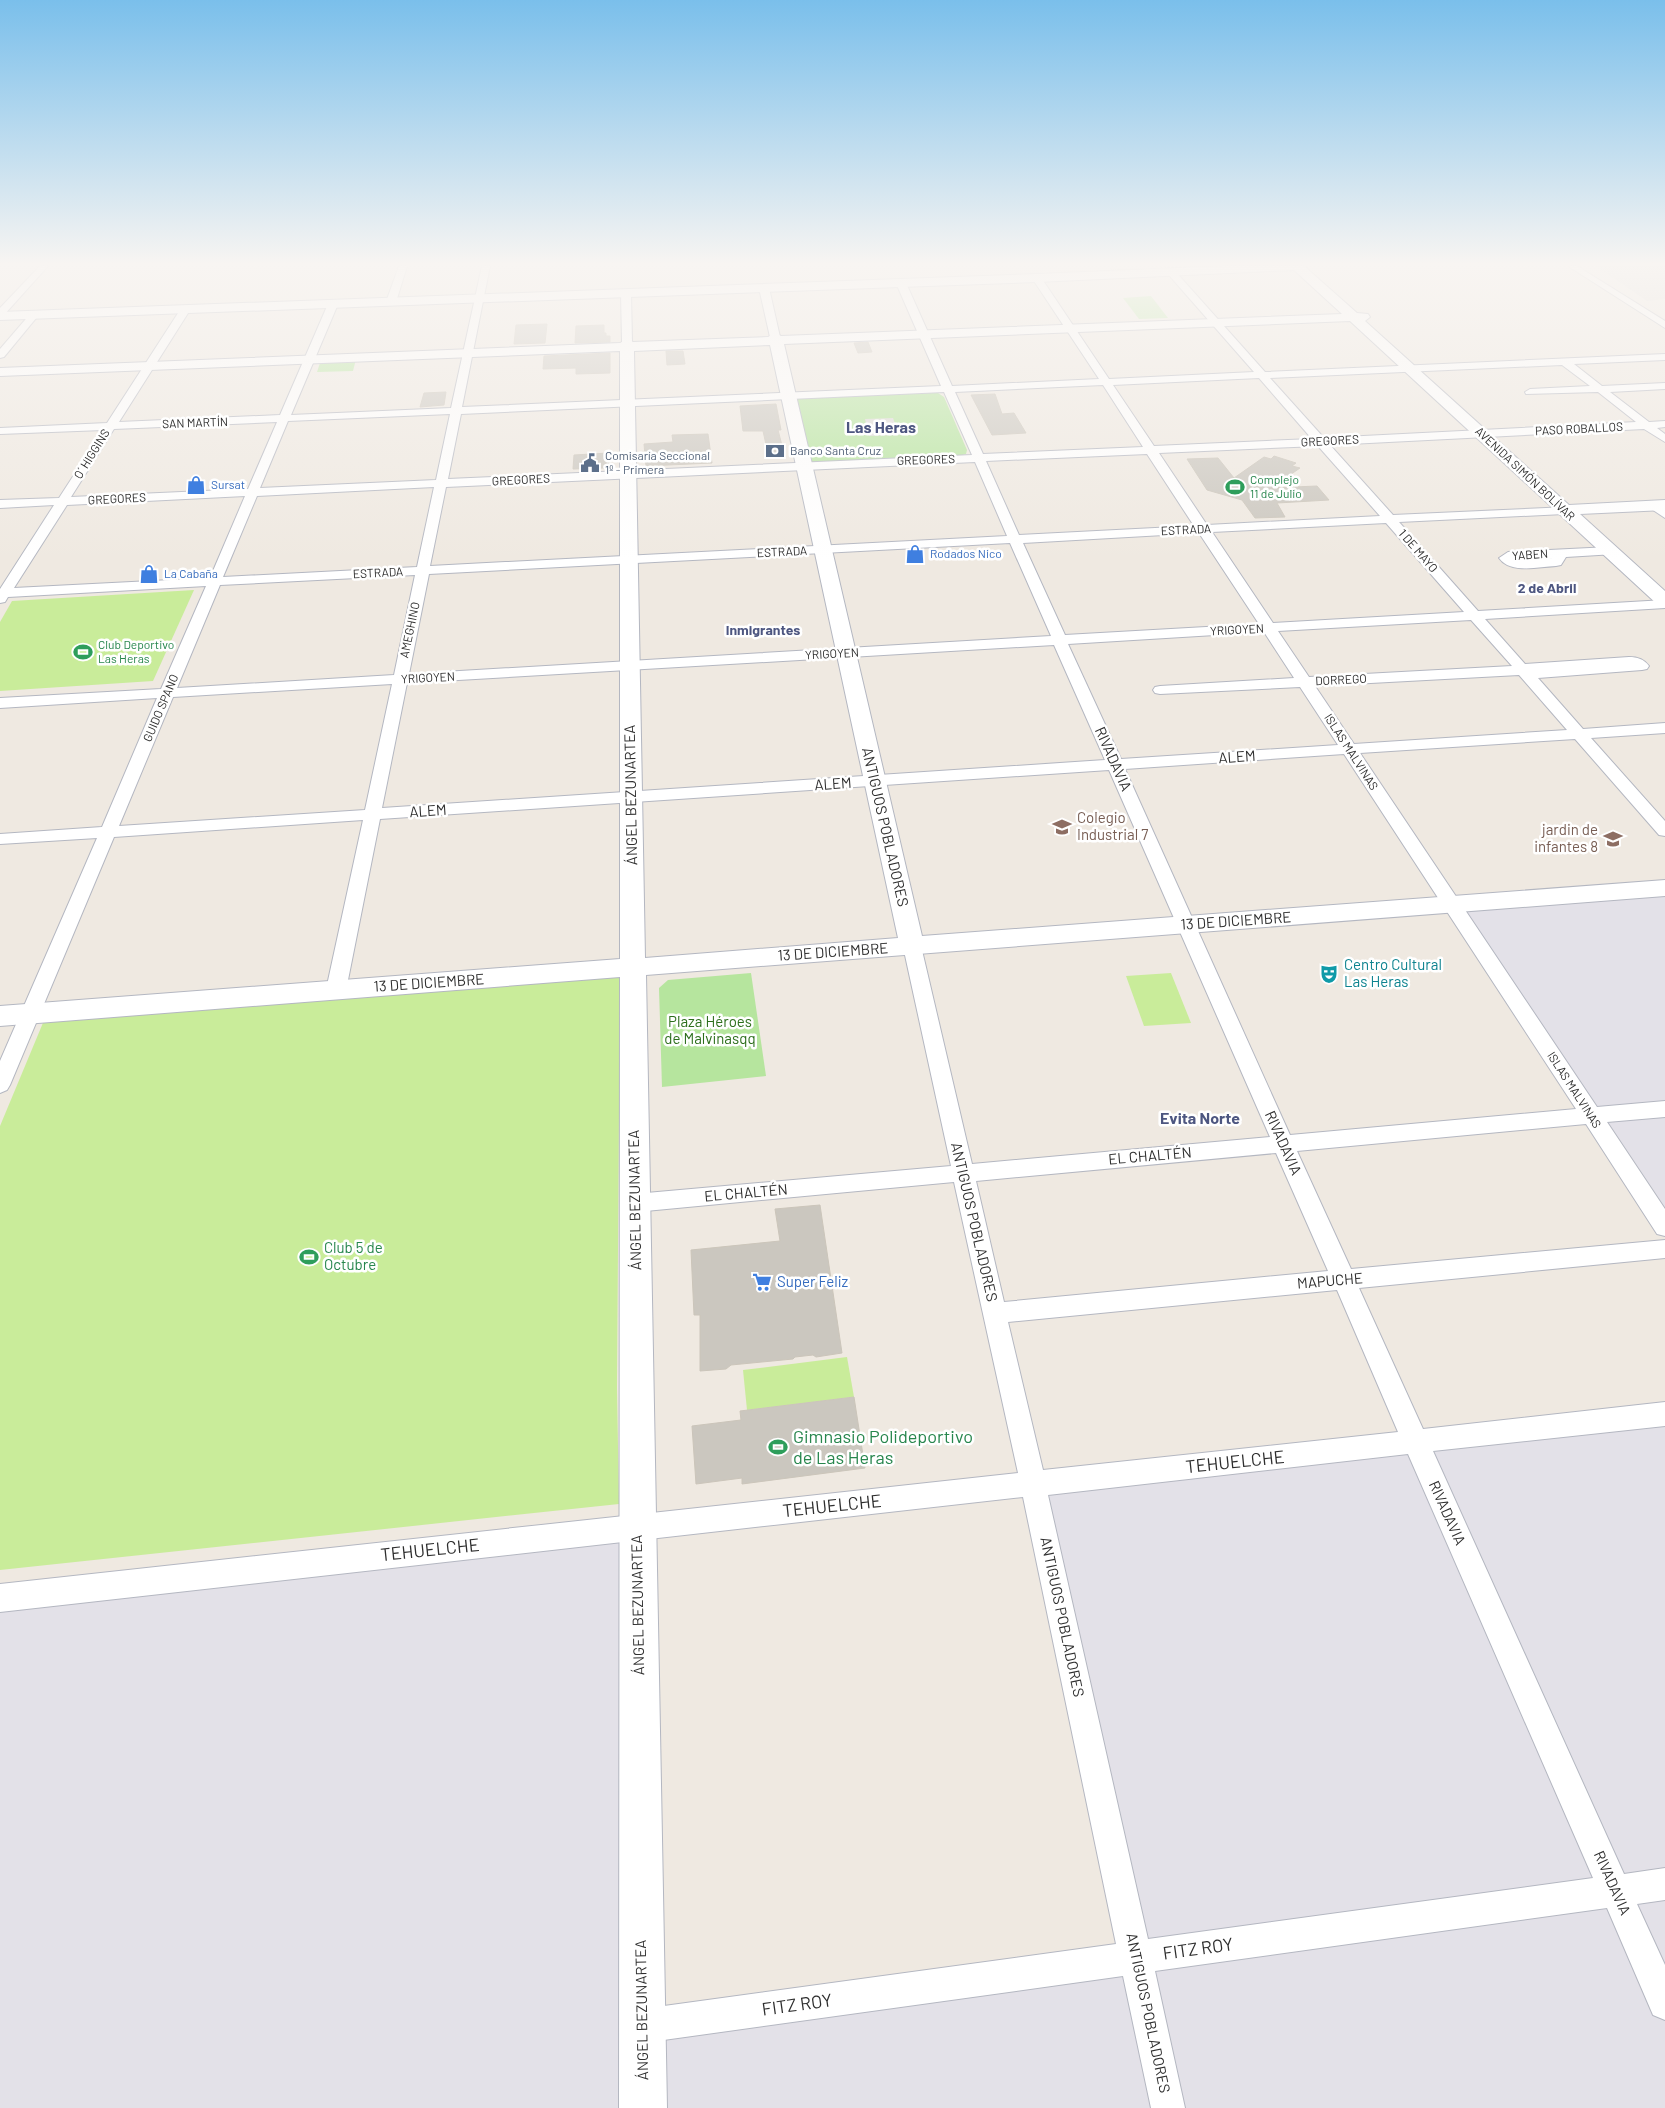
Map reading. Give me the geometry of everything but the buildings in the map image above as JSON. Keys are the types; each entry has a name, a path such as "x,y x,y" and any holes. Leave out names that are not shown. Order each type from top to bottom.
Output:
{"street":[{"path":"0,370 141,364"},
{"name":"O´ HIGGINS","path":"1,595 150,364"},
{"name":"GUIDO SPANO","path":"0,1085 308,364"},
{"name":"AMEGHINO","path":"336,990 464,364"},
{"name":"ÁNGEL BEZUNARTEA","path":"627,364 643,2108"},
{"name":"ANTIGUOS POBLADORES","path":"781,364 1033,1484 1168,2108"},
{"name":"RIVADAVIA","path":"938,364 1665,2003"},
{"name":"ISLAS MALVINAS","path":"1094,364 1665,1227"},
{"name":"1 DE MAYO","path":"1253,364 1665,831"},
{"name":"AVENIDA SIMÓN BOLÍVAR","path":"1410,364 1570,510 1665,589"},
{"name":"SAN MARTÍN","path":"0,431 1492,364"},
{"path":"1568,364 1598,389 1665,438"},
{"path":"1530,392 1665,386"},
{"name":"PASO ROBALLOS","path":"1487,434 1665,424"},
{"name":"GREGORES","path":"0,504 1487,434"},
{"path":"1570,510 1661,508"},
{"name":"AVENIDA SIMÓN BOLÍVAR","path":"1570,510 1665,603"},
{"name":"ESTRADA","path":"1,595 1570,510"},
{"name":"YABEN","path":"1558,553 1610,551"},
{"name":"YRIGOYEN","path":"0,703 1475,616 1665,603"},
{"name":"DORREGO","path":"1160,690 1523,670 1531,667 1629,661 1635,661 1642,666 1537,674 1523,670"},
{"name":"ALEM","path":"0,839 1665,728"},
{"name":"13 DE DICIEMBRE","path":"0,1016 1665,888"},
{"name":"EL CHALTÉN","path":"634,1203 1665,1109"},
{"name":"MAPUCHE","path":"994,1312 1665,1249"},
{"name":"TEHUELCHE","path":"0,1598 1665,1414"},
{"name":"FITZ ROY","path":"642,2026 1665,1884"}],"shaded area":[{"path":"893,418 899,435 869,436 865,419"},
{"path":"1665,888 1665,1227 1451,904"},
{"path":"1665,1414 1665,2108 0,2108 0,1598 638,1527 642,2026 1136,1958 1033,1484"}],"green space":[{"path":"320,364 355,364 353,371 317,372"},
{"path":"938,393 944,397 967,450 966,454 958,456 810,463 795,399"},
{"name":"Club Deportivo Las Heras","path":"194,590 153,681 0,691 0,622 12,601"},
{"name":"Plaza Héroes de Malvinasqq","path":"751,973 766,1076 662,1087 659,988 668,980"},
{"path":"1171,973 1191,1023 1144,1026 1126,976"},
{"name":"Club 5 de Octubre","path":"620,974 617,1388 619,1504 0,1570 0,1126 45,1018"},
{"path":"847,1357 854,1397 747,1410 743,1370"}],"place":[{"name":"Banco Santa Cruz","path":"775,451"},
{"name":"Comisaría Seccional 1º - Primera","path":"590,463"},
{"name":"Sursat","path":"196,485"},
{"name":"Complejo 11 de Julio","path":"1235,487"},
{"name":"Rodados Nico","path":"915,554"},
{"name":"La Cabaña","path":"149,574"},
{"name":"Club Deportivo Las Heras","path":"83,652"},
{"name":"Colegio Industrial 7","path":"1062,827"},
{"name":"jardin de infantes 8","path":"1613,839"},
{"name":"Centro Cultural Las Heras","path":"1329,974"},
{"name":"Club 5 de Octubre","path":"309,1257"},
{"name":"Super Feliz","path":"762,1282"},
{"name":"Gimnasio Polideportivo de Las Heras","path":"778,1447"}],"district":[{"name":"Las Heras","path":"881,427"},
{"name":"2 de Abril","path":"1547,588"},
{"name":"Inmigrantes","path":"763,630"},
{"name":"Evita Norte","path":"1200,1118"}]}
